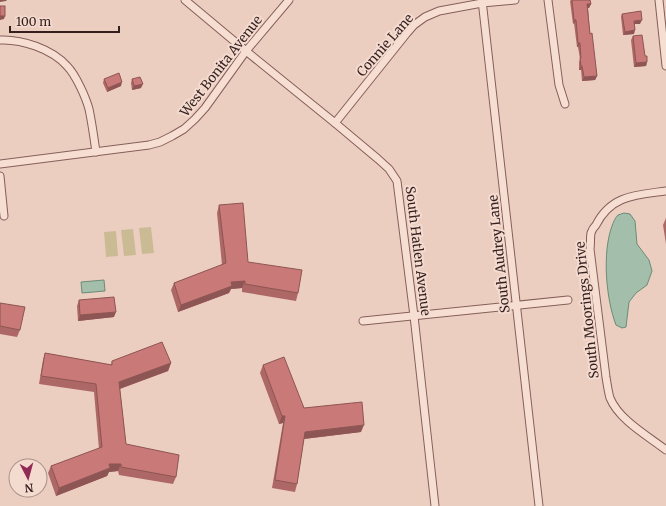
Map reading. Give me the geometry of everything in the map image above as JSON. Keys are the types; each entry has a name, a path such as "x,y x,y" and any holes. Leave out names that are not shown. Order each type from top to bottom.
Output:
{"street":[{"name":"South Hatlen Avenue","path":"184,0 335,123 389,169 397,181 414,316 435,506"},
{"name":"West Bonita Avenue","path":"0,164 149,145 160,142 184,129 205,108 246,51 289,0"},
{"name":"Connie Lane","path":"335,123 414,25 425,17 439,11 482,2 515,0"},
{"path":"548,0 559,85 565,104"},
{"path":"659,0 666,66"},
{"name":"South Audrey Lane","path":"482,2 539,506"},
{"path":"0,40 33,45 52,54 68,66 84,95 89,109 96,152"},
{"path":"0,176 4,216"},
{"name":"South Moorings Drive","path":"666,191 641,194 616,202 600,217 591,234 590,249 610,398 623,416 666,450"},
{"path":"363,321 568,300"}],"shaded area":[{"path":"624,213 630,214 635,221 637,244 649,260 652,271 647,285 636,293 629,302 626,327 622,328 616,325 610,302 606,276 606,262 612,225 618,215"},
{"path":"151,227 154,253 142,254 139,228"},
{"path":"133,229 136,255 124,256 121,230"},
{"path":"116,231 118,256 106,257 104,232"},
{"path":"104,280 105,291 82,293 81,282"}],"building":[{"path":"572,0 590,0 591,4 587,4 597,76 584,77 580,58 580,43 578,43"},
{"path":"0,6 5,6 5,16 0,16"},
{"path":"641,11 642,20 634,21 635,30 625,32 622,14"},
{"path":"642,35 647,62 636,63 633,36"},
{"path":"119,73 122,82 108,88 104,79"},
{"path":"140,77 143,84 134,86 132,79"},
{"path":"243,203 248,262 302,270 298,293 245,284 245,281 231,282 232,286 181,305 174,283 226,263 219,205"},
{"path":"114,297 116,312 80,315 79,300"},
{"path":"0,303 25,307 20,330 0,326"},
{"path":"162,342 171,363 119,382 126,444 179,455 176,477 121,467 121,464 109,464 110,468 59,488 51,466 102,447 96,384 41,376 45,353 112,365 112,361"},
{"path":"284,357 304,408 362,402 364,425 305,432 297,484 275,480 285,416 282,416 263,365"}]}
